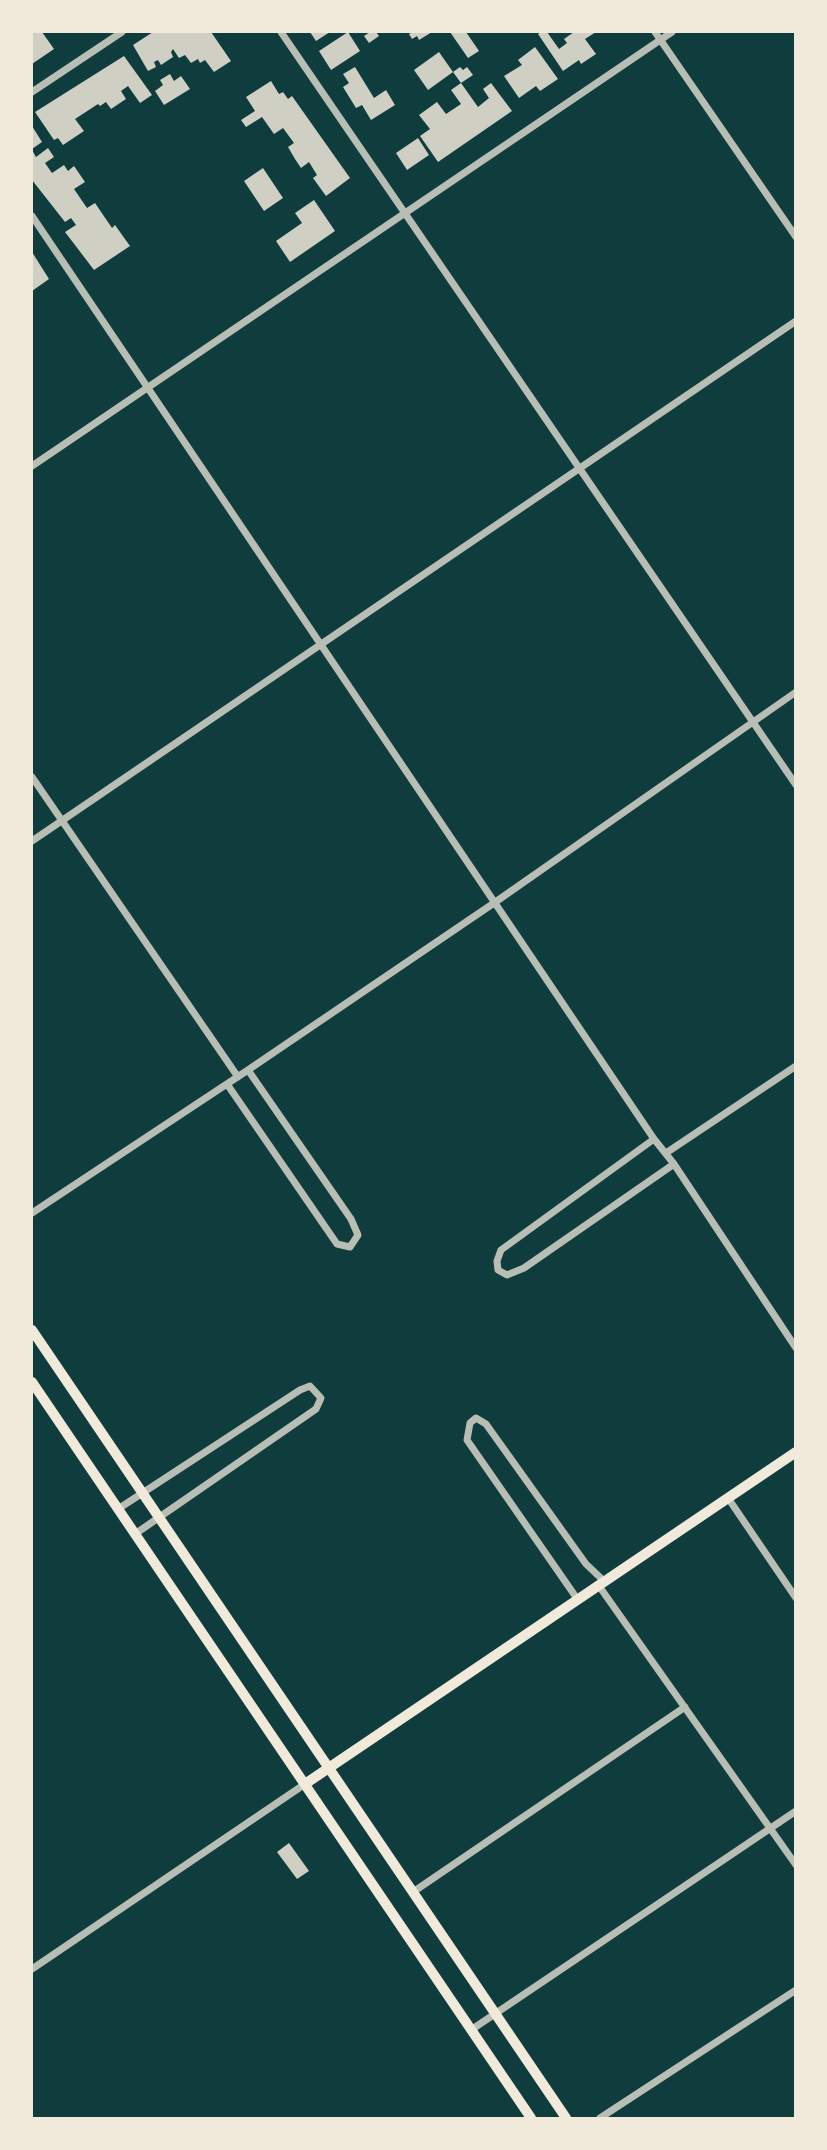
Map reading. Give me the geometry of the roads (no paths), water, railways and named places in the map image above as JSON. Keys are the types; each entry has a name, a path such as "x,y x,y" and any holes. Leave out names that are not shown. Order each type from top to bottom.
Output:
{"main road":[{"path":"32,1330 566,2119"},
{"path":"32,1382 531,2119"},
{"path":"304,1784 796,1452"}],"street":[{"path":"32,92 122,32"},
{"path":"281,32 796,785"},
{"path":"655,32 796,237"},
{"path":"32,466 672,32"},
{"path":"32,216 796,1348"},
{"path":"32,841 796,321"},
{"path":"32,1213 494,903 796,692"},
{"path":"32,777 238,1077"},
{"path":"666,1153 796,1066"},
{"path":"227,1084 337,1244 350,1247 358,1235 351,1219 248,1070"},
{"path":"653,1139 501,1250 497,1261 498,1270 507,1275 524,1268 674,1164"},
{"path":"118,1509 300,1390 310,1386 321,1398 316,1409 135,1534"},
{"path":"578,1600 467,1440 470,1423 475,1418 486,1424 602,1584 796,1865"},
{"path":"729,1498 796,1598"},
{"path":"413,1892 685,1707"},
{"path":"32,1969 304,1784"},
{"path":"471,2030 796,1811"},
{"path":"600,2119 796,1990"}]}
